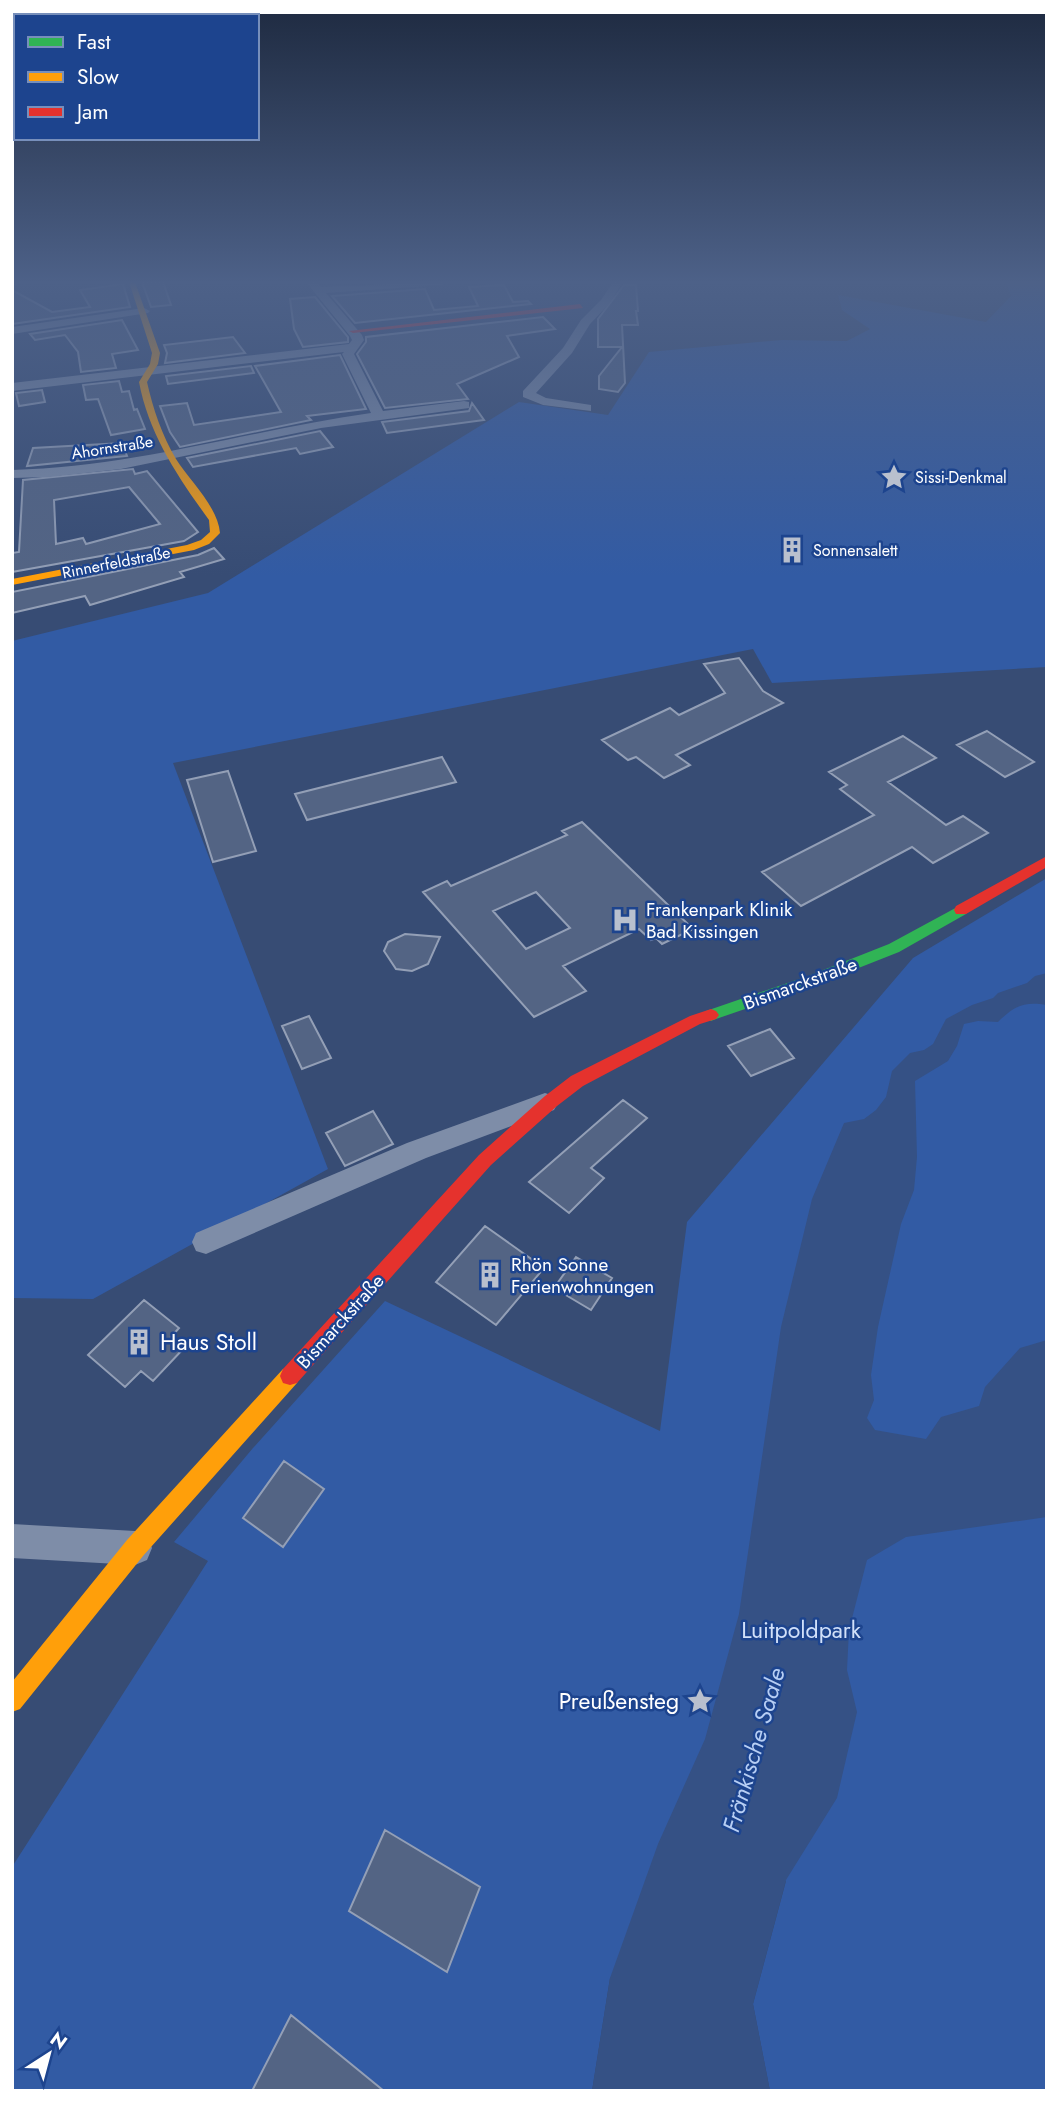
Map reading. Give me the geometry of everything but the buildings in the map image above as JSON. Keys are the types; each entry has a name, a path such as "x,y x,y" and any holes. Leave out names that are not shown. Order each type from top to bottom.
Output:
{"street":[{"path":"12,387 67,380"},
{"path":"144,380 143,392 169,456"},
{"path":"361,380 379,415"},
{"path":"541,380 528,394 543,401 586,408"},
{"name":"Ahornstraße","path":"12,474 72,471 169,456 379,415 464,405"},
{"name":"Rinnerfeldstraße","path":"12,582 190,548 215,533 214,520 169,456"},
{"name":"Bismarckstraße","path":"12,1701 135,1548 485,1160 551,1101 577,1082 695,1020 813,980 894,948 1047,860"},
{"name":"Bismarckstraße","path":"206,1242 435,1142 551,1101"},
{"path":"12,1541 135,1548"}],"green space":[{"path":"631,380 1047,380 1047,667 772,683 753,649 173,763 328,1169 93,1299 12,1298 12,641 208,593 519,402 608,415"},
{"name":"Luitpoldpark","path":"1047,878 1047,2091 770,2091 753,2004 786,1881 610,1978 592,2091 12,2091 12,1867 208,1561 174,1542 253,1448 385,1301 660,1431 687,1222 913,958"}],"water":[{"name":"Fränkische Saale","path":"1047,973 1047,1005 1020,1006 998,1022 978,1021 964,1024 957,1046 948,1061 915,1081 917,1157 914,1190 901,1224 878,1327 871,1375 874,1400 867,1418 875,1430 926,1439 941,1417 979,1406 985,1387 1020,1348 1047,1340 1047,1517 906,1537 867,1560 849,1630 847,1670 857,1712 837,1798 786,1880 753,2004 770,2091 592,2091 610,1978 658,1844 705,1739 739,1614 781,1327 812,1199 844,1123 864,1119 876,1110 886,1097 892,1071 910,1053 924,1050 933,1044 946,1019 972,1005 993,998 998,993 1027,983 1035,976"}],"traffic: fast":[{"path":"711,1015 813,980 894,948 961,910"}],"traffic: slow":[{"path":"12,582 190,548 205,542 215,533 214,520 160,438 147,401 144,380"},
{"path":"12,1701 135,1548 290,1376"}],"traffic: jam":[{"path":"961,910 1047,861"},
{"path":"290,1376 485,1160 551,1101 577,1081 695,1020 711,1015"}],"place":[{"name":"Sissi-Denkmal","path":"894,477"},
{"name":"Sonnensalett","path":"792,550"},
{"name":"Frankenpark Klinik Bad Kissingen","path":"625,920"},
{"name":"Rhön Sonne Ferienwohnungen","path":"490,1275"},
{"name":"Haus Stoll","path":"139,1342"},
{"name":"Preußensteg","path":"700,1701"}]}
